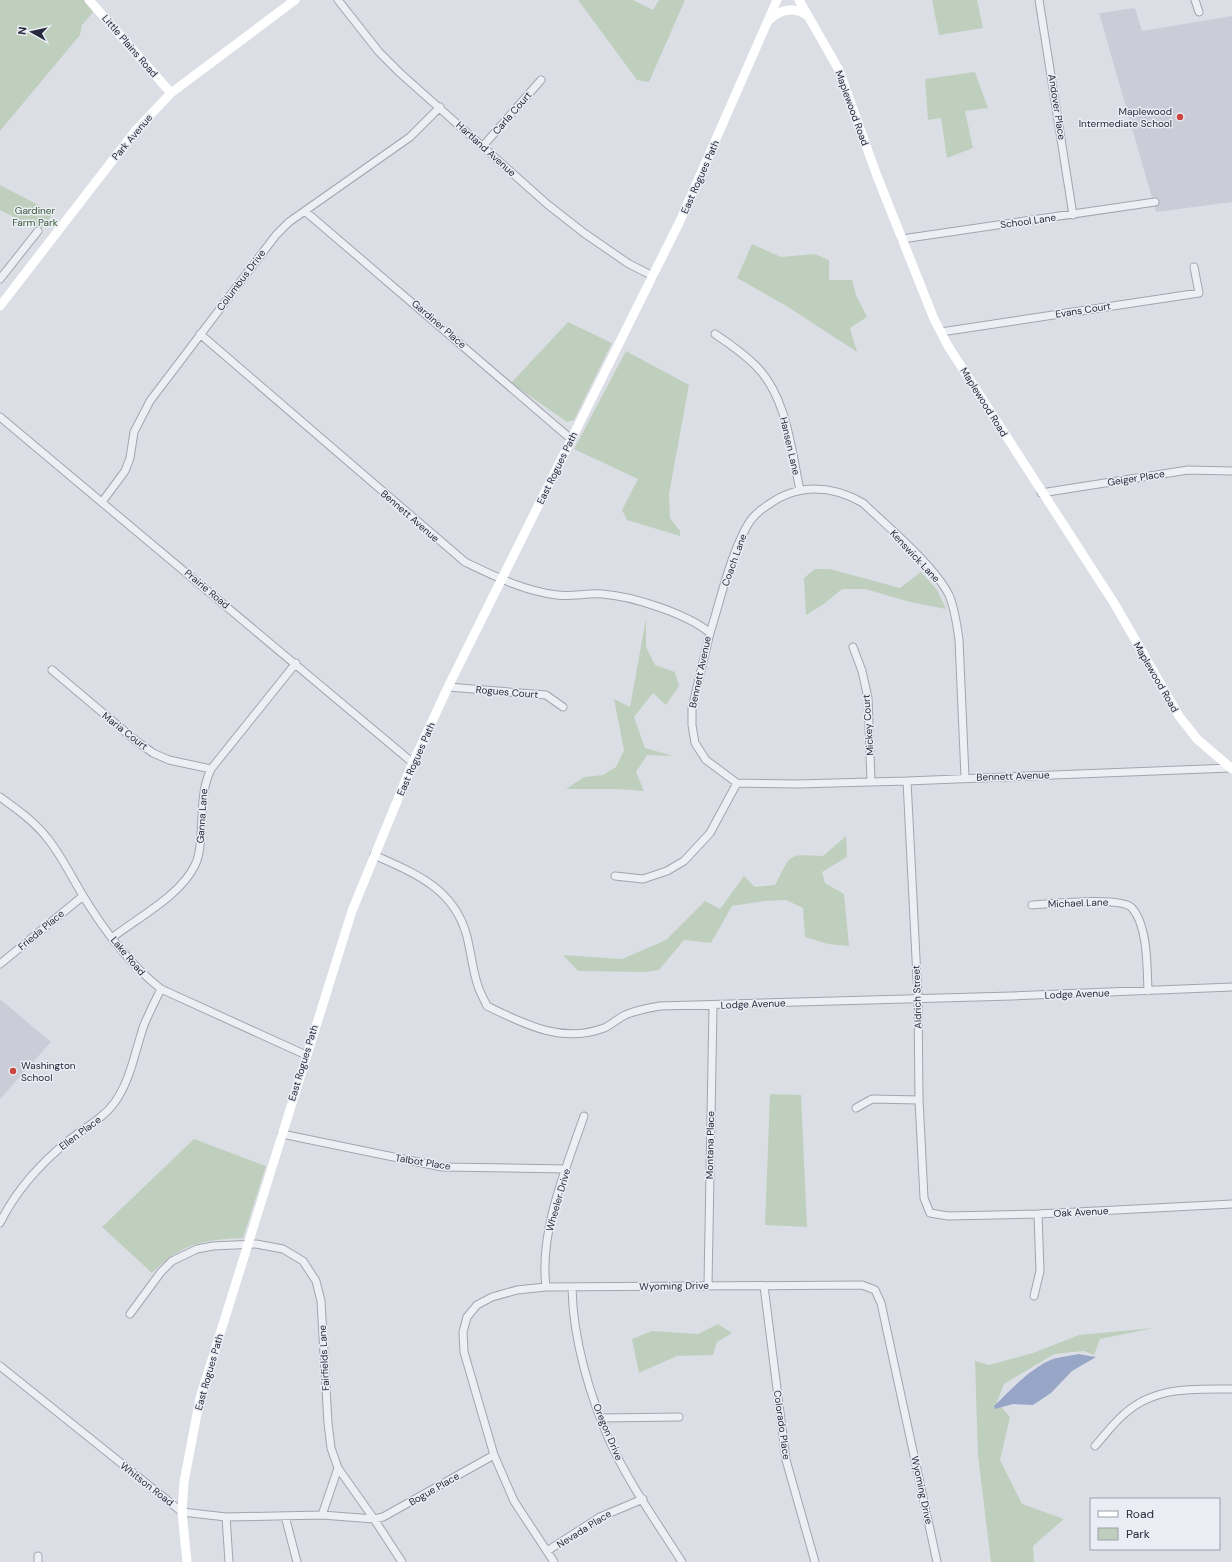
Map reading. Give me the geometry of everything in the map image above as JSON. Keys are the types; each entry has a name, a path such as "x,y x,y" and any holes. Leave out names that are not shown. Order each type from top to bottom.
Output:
{"street":[{"name":"Little Plains Road","path":"89,0 171,93"},
{"name":"Park Avenue","path":"0,305 136,130 171,93 294,0"},
{"name":"Hartland Avenue","path":"338,0 379,52 547,204 584,233 629,264 653,276"},
{"name":"East Rogues Path","path":"187,1562 182,1512 185,1475 200,1398 352,911 413,762 448,687 680,221 777,0"},
{"name":"Maplewood Road","path":"798,0 812,20 839,70 877,176 940,332 1041,493 1114,603 1161,688 1179,716 1197,739 1231,768"},
{"name":"Andover Place","path":"1039,0 1073,215"},
{"path":"1195,0 1199,12"},
{"path":"768,21 781,11 790,9 803,12 812,20"},
{"name":"Carla Court","path":"483,146 541,80"},
{"name":"Columbus Drive","path":"102,502 125,471 130,458 134,432 144,412 200,334 276,235 289,222 306,212 410,137 440,107"},
{"name":"School Lane","path":"902,239 1154,202"},
{"name":"Gardiner Place","path":"306,212 363,258 571,439"},
{"path":"0,279 38,231"},
{"name":"Evans Court","path":"940,332 1199,293 1194,267"},
{"name":"Bennett Avenue","path":"200,334 441,544 465,562 501,580 558,596 602,594 618,596 677,613 701,625 710,634 692,708 692,725 695,743 706,760 737,783 798,784 907,781 965,777 1231,768"},
{"name":"Hansen Lane","path":"715,334 730,344 757,367 770,385 786,426 800,490"},
{"name":"Prairie Road","path":"0,417 413,762"},
{"name":"Geiger Place","path":"1041,493 1188,470 1210,469 1232,471"},
{"name":"Kenswick Lane","path":"800,490 816,488 831,490 850,495 863,503 936,575 949,596 956,618 959,640 965,777"},
{"name":"Coach Lane","path":"710,634 737,546 748,525 759,511 774,501 800,490"},
{"name":"Mickey Court","path":"853,647 862,670 868,698 871,781"},
{"name":"Ganna Lane","path":"113,937 176,890 187,878 196,864 200,845 202,798 205,782 211,768 296,663"},
{"name":"Maria Court","path":"52,670 135,740 153,753 169,760 211,768"},
{"name":"Rogues Court","path":"448,687 546,695 563,706"},
{"name":"Aldrich Street","path":"907,781 918,998 919,1100 924,1198 930,1213"},
{"path":"615,876 643,879 667,871 684,861 710,833 737,783"},
{"name":"Lake Road","path":"0,798 34,824 49,840 83,896 113,937 136,967 161,989 306,1055"},
{"name":"Lodge Avenue","path":"374,855 406,869 432,884 439,889 454,907 466,932 478,986 487,1006 508,1017 533,1027 562,1034 584,1034 605,1027 624,1016 641,1009 660,1006 713,1006 1232,987"},
{"name":"Frieda Place","path":"0,964 83,896"},
{"name":"Michael Lane","path":"1032,905 1096,901 1118,902 1131,907 1140,922 1144,943 1148,991"},
{"name":"Ellen Place","path":"0,1223 18,1192 37,1169 69,1140 104,1116 115,1102 125,1085 144,1025 161,989"},
{"name":"Montana Place","path":"708,1285 713,1006"},
{"path":"856,1108 872,1099 919,1100"},
{"name":"Wheeler Drive","path":"546,1287 544,1267 545,1248 566,1169 584,1116"},
{"name":"Talbot Place","path":"282,1134 442,1167 566,1169"},
{"name":"Oak Avenue","path":"930,1213 948,1216 1038,1214 1232,1204"},
{"path":"1034,1296 1040,1271 1038,1214"},
{"name":"Fairfields Lane","path":"130,1314 161,1272 172,1261 197,1249 213,1246 247,1244 267,1246 294,1254 303,1261 316,1281 321,1301 328,1423 331,1448 338,1468"},
{"name":"Wyoming Drive","path":"554,1562 514,1501 494,1455 464,1352 463,1332 467,1317 477,1305 492,1296 517,1290 546,1287 862,1285 875,1290 887,1326 937,1562"},
{"name":"Colorado Place","path":"764,1286 786,1460 815,1562"},
{"name":"Oregon Drive","path":"572,1288 578,1340 592,1390 612,1445 682,1562"},
{"name":"Whitson Road","path":"0,1366 182,1512 226,1517 322,1515 374,1519"},
{"path":"1095,1446 1122,1415 1147,1398 1168,1391 1232,1389"},
{"path":"602,1418 679,1417"},
{"name":"Bogue Place","path":"374,1519 383,1517 494,1455"},
{"path":"322,1515 338,1468"},
{"path":"338,1468 402,1562"},
{"name":"Nevada Place","path":"548,1551 600,1517 643,1499"},
{"path":"285,1516 297,1562"},
{"path":"226,1517 229,1562"}],"shaded area":[{"name":"Maplewood Intermediate School","path":"1135,8 1142,31 1232,16 1232,202 1156,212 1099,13"},
{"name":"Washington School","path":"0,999 51,1042 0,1099"}],"green space":[{"path":"0,0 84,0 94,11 82,25 80,35 0,131"},
{"path":"578,0 633,0 653,10 659,0 685,0 649,82 637,80"},
{"path":"932,0 977,0 983,28 939,35"},
{"path":"975,72 988,108 965,111 973,148 947,158 941,118 928,120 925,79"},
{"name":"Gardiner Farm Park","path":"0,185 54,213 40,230 0,210"},
{"path":"752,244 781,257 815,254 829,260 829,280 852,280 856,295 867,317 850,328 857,352 788,307 737,278"},
{"path":"568,322 612,343 574,420 567,422 511,383"},
{"path":"626,351 689,385 669,494 670,518 680,531 680,536 627,520 622,510 638,479 574,449"},
{"path":"815,569 830,569 900,588 921,572 937,590 946,609 910,602 865,589 842,589 824,604 806,615 804,578"},
{"path":"646,619 646,647 655,665 675,672 679,686 666,705 653,693 634,717 645,748 673,756 647,755 636,772 644,791 617,789 566,789 584,777 603,775 616,767 624,750 614,699 630,707"},
{"path":"846,836 847,857 822,872 825,883 844,894 849,946 828,944 805,937 803,908 786,900 764,901 732,906 711,943 684,940 659,970 644,972 578,971 563,955 622,959 666,940 705,901 720,909 744,876 755,887 775,885 784,867 792,858 802,855 823,856"},
{"path":"770,1094 801,1095 807,1227 765,1225"},
{"path":"194,1139 266,1166 243,1238 216,1240 193,1245 173,1255 152,1273 102,1227"},
{"path":"718,1324 732,1333 717,1342 713,1355 677,1356 639,1373 632,1339 652,1331 698,1334"},
{"path":"1154,1328 1100,1339 1094,1355 1084,1351 1054,1354 1004,1384 997,1402 1010,1417 1000,1460 1022,1504 1064,1519 1033,1546 1034,1562 991,1562 978,1456 975,1361 989,1365 1033,1353 1079,1335"}],"water":[{"path":"1078,1354 1096,1357 1072,1371 1051,1393 1033,1405 1013,1404 995,1409 994,1406 1036,1368 1053,1359"}],"place":[{"name":"Maplewood Intermediate School","path":"1180,117"},
{"name":"Washington School","path":"13,1071"}]}
